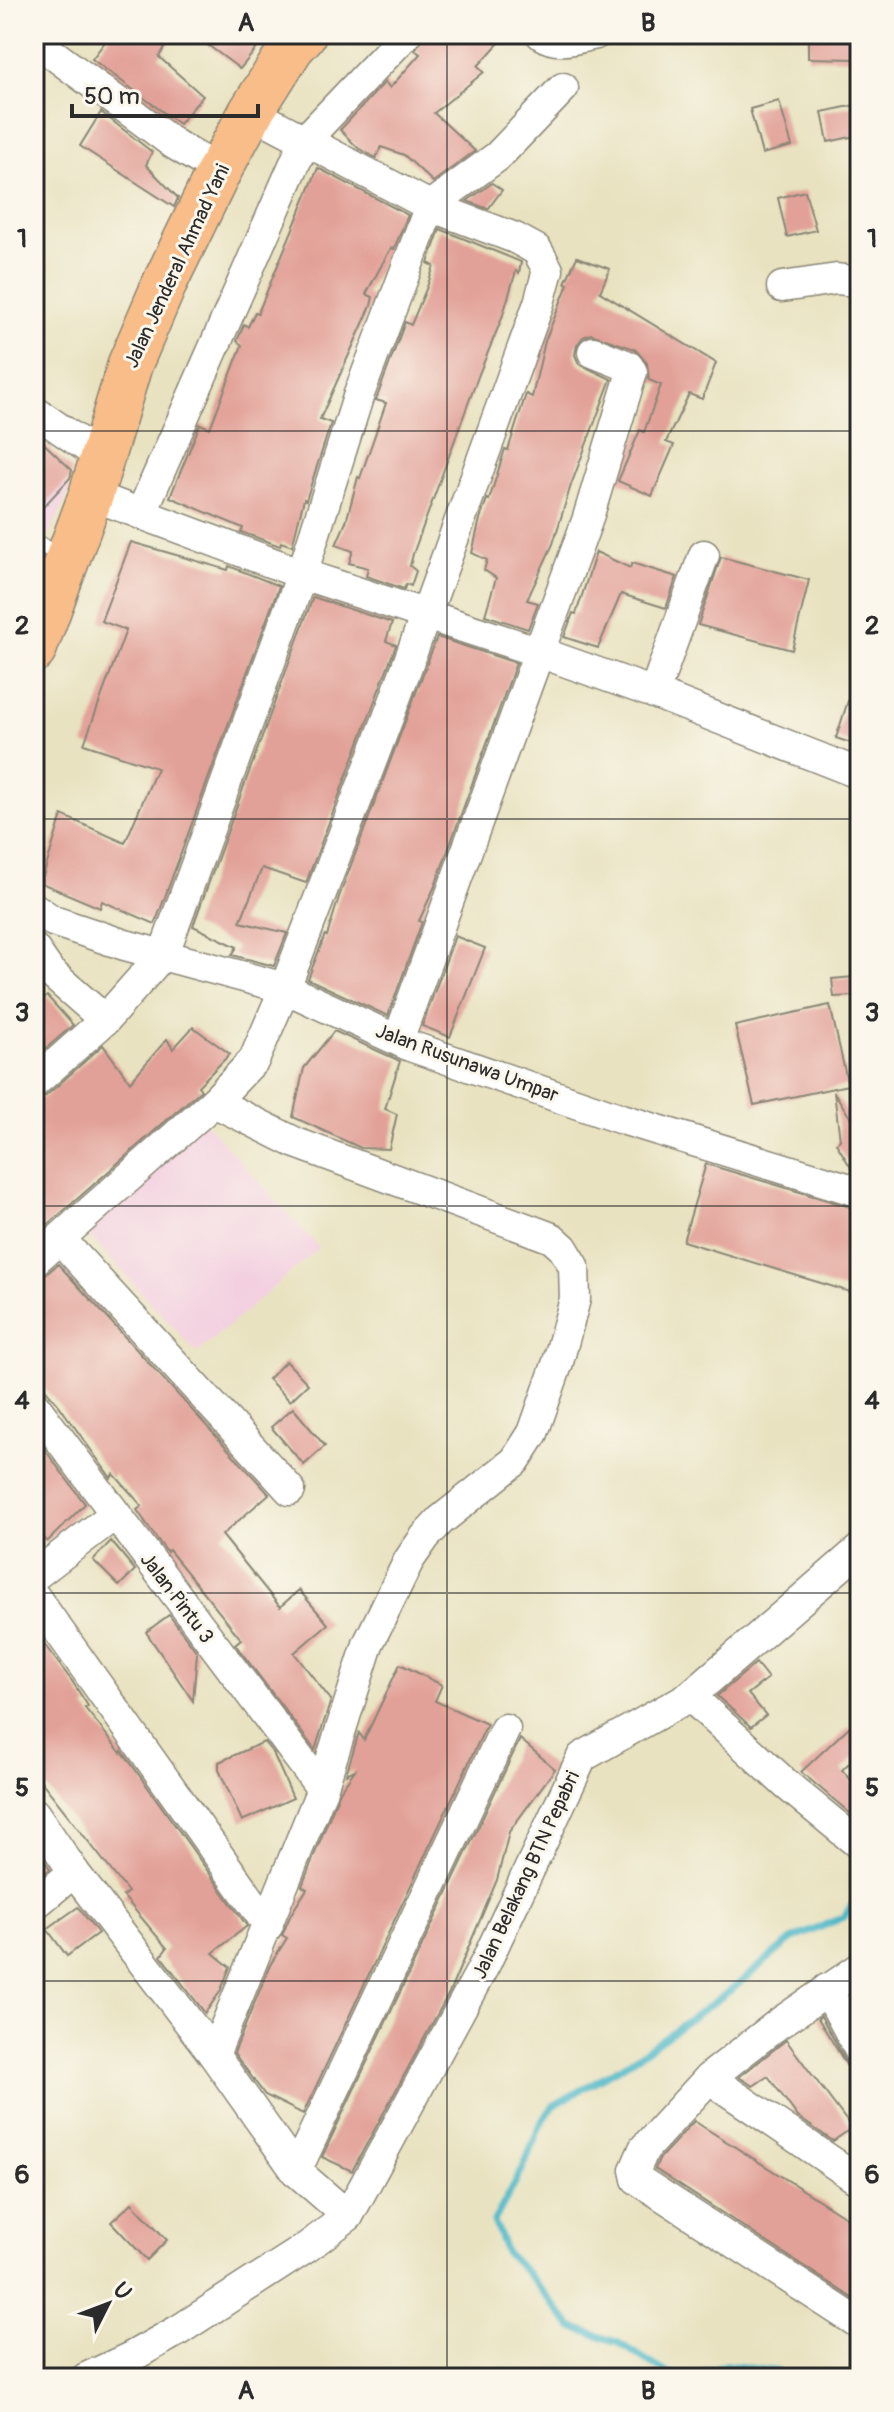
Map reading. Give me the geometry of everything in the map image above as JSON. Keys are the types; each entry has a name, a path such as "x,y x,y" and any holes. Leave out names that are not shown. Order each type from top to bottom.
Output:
{"highway":[{"name":"Jalan Jenderal Ahmad Yani","path":"34,650 51,550 96,476 130,364 167,278 251,112 292,47 304,34"}],"street":[{"path":"141,514 305,140 406,34"},
{"path":"541,34 548,39 561,41 596,34"},
{"path":"34,40 174,144 219,171"},
{"path":"34,1083 105,1020 164,953 302,574 359,394 430,206 498,156 563,88"},
{"path":"34,1261 214,1102 254,1060 285,988 426,615 539,303 548,270 537,250 515,238 430,206 251,112"},
{"path":"782,287 837,279 860,282"},
{"path":"398,1040 587,521 632,372 628,366 593,352"},
{"path":"34,411 96,476 141,514 302,574 654,693 860,774"},
{"path":"654,693 704,555"},
{"name":"Jalan Rusunawa Umpar","path":"34,908 53,921 125,945 285,988 398,1040 622,1119 860,1192"},
{"path":"34,949 50,972 105,1020"},
{"path":"214,1102 296,1143 552,1238 563,1248 574,1266 575,1299 558,1362 533,1433 515,1461 441,1520 425,1537 409,1560 368,1644 322,1789 214,2055"},
{"path":"60,1239 290,1490"},
{"name":"Jalan Pintu 3","path":"35,1408 322,1789"},
{"path":"34,1576 114,1515"},
{"name":"Jalan Belakang BTN Pepabri","path":"348,2216 486,1962 582,1757 690,1696 860,1549"},
{"path":"34,1596 268,1925"},
{"path":"690,1696 788,1786 860,1845"},
{"path":"296,2171 505,1729"},
{"path":"34,1813 74,1872 214,2055 296,2171 348,2216 306,2248 179,2330 86,2378"},
{"path":"34,1905 74,1872"},
{"path":"860,1968 741,2051 709,2078 644,2149 635,2170 637,2179 860,2324"},
{"path":"827,1989 860,2051"},
{"path":"709,2078 860,2181"}],"shaded area":[{"path":"34,438 65,464 57,479 71,488 49,535 34,531"},
{"path":"202,1119 319,1248 197,1353 79,1224"}],"building":[{"path":"111,34 173,34 159,57 203,96 179,124 92,59"},
{"path":"193,34 252,34 262,42 240,69"},
{"path":"424,34 507,34 478,66 484,72 434,113 475,151 433,182 404,155 381,147 376,158 358,148 340,130 385,82 390,88 420,54 415,50"},
{"path":"808,34 856,34 855,59 808,58"},
{"path":"779,101 792,146 762,154 750,109"},
{"path":"860,104 860,135 828,142 822,112"},
{"path":"101,112 152,152 146,165 178,198 174,207 80,146"},
{"path":"318,168 408,215 394,249 391,248 366,294 373,297 371,306 320,419 331,423 304,499 292,546 281,542 280,546 241,532 243,528 170,497 200,424 210,428 242,345 237,341 244,324 248,327 255,312 258,313"},
{"path":"492,183 502,190 488,209 467,201"},
{"path":"805,191 816,230 787,237 778,198"},
{"path":"440,229 521,262 413,554 410,566 416,571 411,586 406,584 404,589 366,576 368,568 349,563 353,551 336,545 386,403 376,400 405,322 411,325 427,287 434,266 428,263"},
{"path":"577,257 610,269 600,292 716,363 702,399 689,394 666,442 674,445 652,496 618,481 640,430 644,432 661,385 649,380 647,363 635,349 591,334 583,337 577,345 575,355 579,364 611,379 571,485 553,544 527,600 538,603 528,629 485,615 496,578 484,570 487,560 472,553 480,519 505,449 508,450 526,394 532,397 545,341"},
{"path":"34,434 72,470 70,478 34,517"},
{"path":"131,542 228,570 229,566 279,586 155,924 102,901 100,908 41,883 62,815 125,843 157,768 84,744 126,630 101,621"},
{"path":"596,552 630,568 632,563 677,577 666,608 621,594 598,648 564,637 573,613 576,614"},
{"path":"721,557 809,580 792,650 698,625"},
{"path":"313,597 392,623 386,641 396,645 306,883 262,868 240,922 287,933 274,966 232,955 237,947 193,926"},
{"path":"437,637 516,663 435,886 419,921 422,922 388,1016 308,979 327,936"},
{"path":"856,676 860,676 860,746 836,738"},
{"path":"455,936 485,948 450,1037 422,1026"},
{"path":"853,977 855,996 834,997 832,979"},
{"path":"47,996 73,1025 34,1059 34,1008"},
{"path":"830,1005 848,1085 754,1105 735,1026"},
{"path":"193,1027 230,1054 198,1086 201,1090 34,1237 34,1101 46,1096 103,1045 130,1082 167,1039 173,1049"},
{"path":"334,1031 400,1061 385,1109 397,1114 389,1149 361,1148 293,1117 304,1068"},
{"path":"834,1092 860,1133 860,1173 853,1171 836,1143 840,1140"},
{"path":"706,1164 860,1210 860,1295 683,1241"},
{"path":"58,1264 269,1494 222,1535 280,1607 299,1590 328,1624 294,1653 331,1700 315,1750 235,1644 241,1639 160,1543 137,1510 142,1506 114,1474 111,1478 34,1376 34,1279 45,1275"},
{"path":"286,1361 308,1384 290,1401 268,1379"},
{"path":"293,1408 325,1446 304,1465 271,1427"},
{"path":"34,1435 85,1504 47,1542 45,1539 34,1549"},
{"path":"111,1541 135,1570 119,1586 93,1560"},
{"path":"169,1615 197,1652 193,1701 146,1632"},
{"path":"34,1631 72,1681 88,1706 85,1708 122,1751 247,1926 213,1953 230,1967 220,1992 205,2013 161,1956 167,1948 123,1896 128,1892 34,1772"},
{"path":"756,1663 768,1678 748,1694 766,1715 751,1727 717,1696"},
{"path":"400,1664 442,1685 435,1701 487,1724 303,2114 265,2095 234,2053 270,1965 287,1938 282,1935 291,1914 307,1889 302,1886 340,1791 355,1770 346,1774 359,1733 364,1740"},
{"path":"849,1727 860,1739 860,1752 842,1770 860,1790 860,1816 857,1819 801,1772"},
{"path":"520,1739 555,1769 509,1832 497,1880 450,1991 352,2171 322,2157"},
{"path":"264,1742 273,1753 293,1798 242,1821 219,1770 219,1762"},
{"path":"34,1845 50,1869 34,1882"},
{"path":"78,1907 98,1933 67,1956 47,1929"},
{"path":"821,2016 845,2060 851,2067 860,2069 860,2088 818,2018"},
{"path":"786,2040 852,2128 833,2141 798,2117 768,2076 753,2086 739,2077"},
{"path":"694,2121 860,2226 860,2303 655,2169 659,2159"},
{"path":"132,2203 167,2240 147,2260 111,2222"}],"waterway":[{"path":"675,2378 617,2342 572,2327 528,2274 506,2253 494,2221 522,2170 541,2124 553,2106 631,2061 731,1990 791,1940 844,1917 860,1893"},
{"path":"686,2378 725,2365 779,2372 790,2378"}]}
